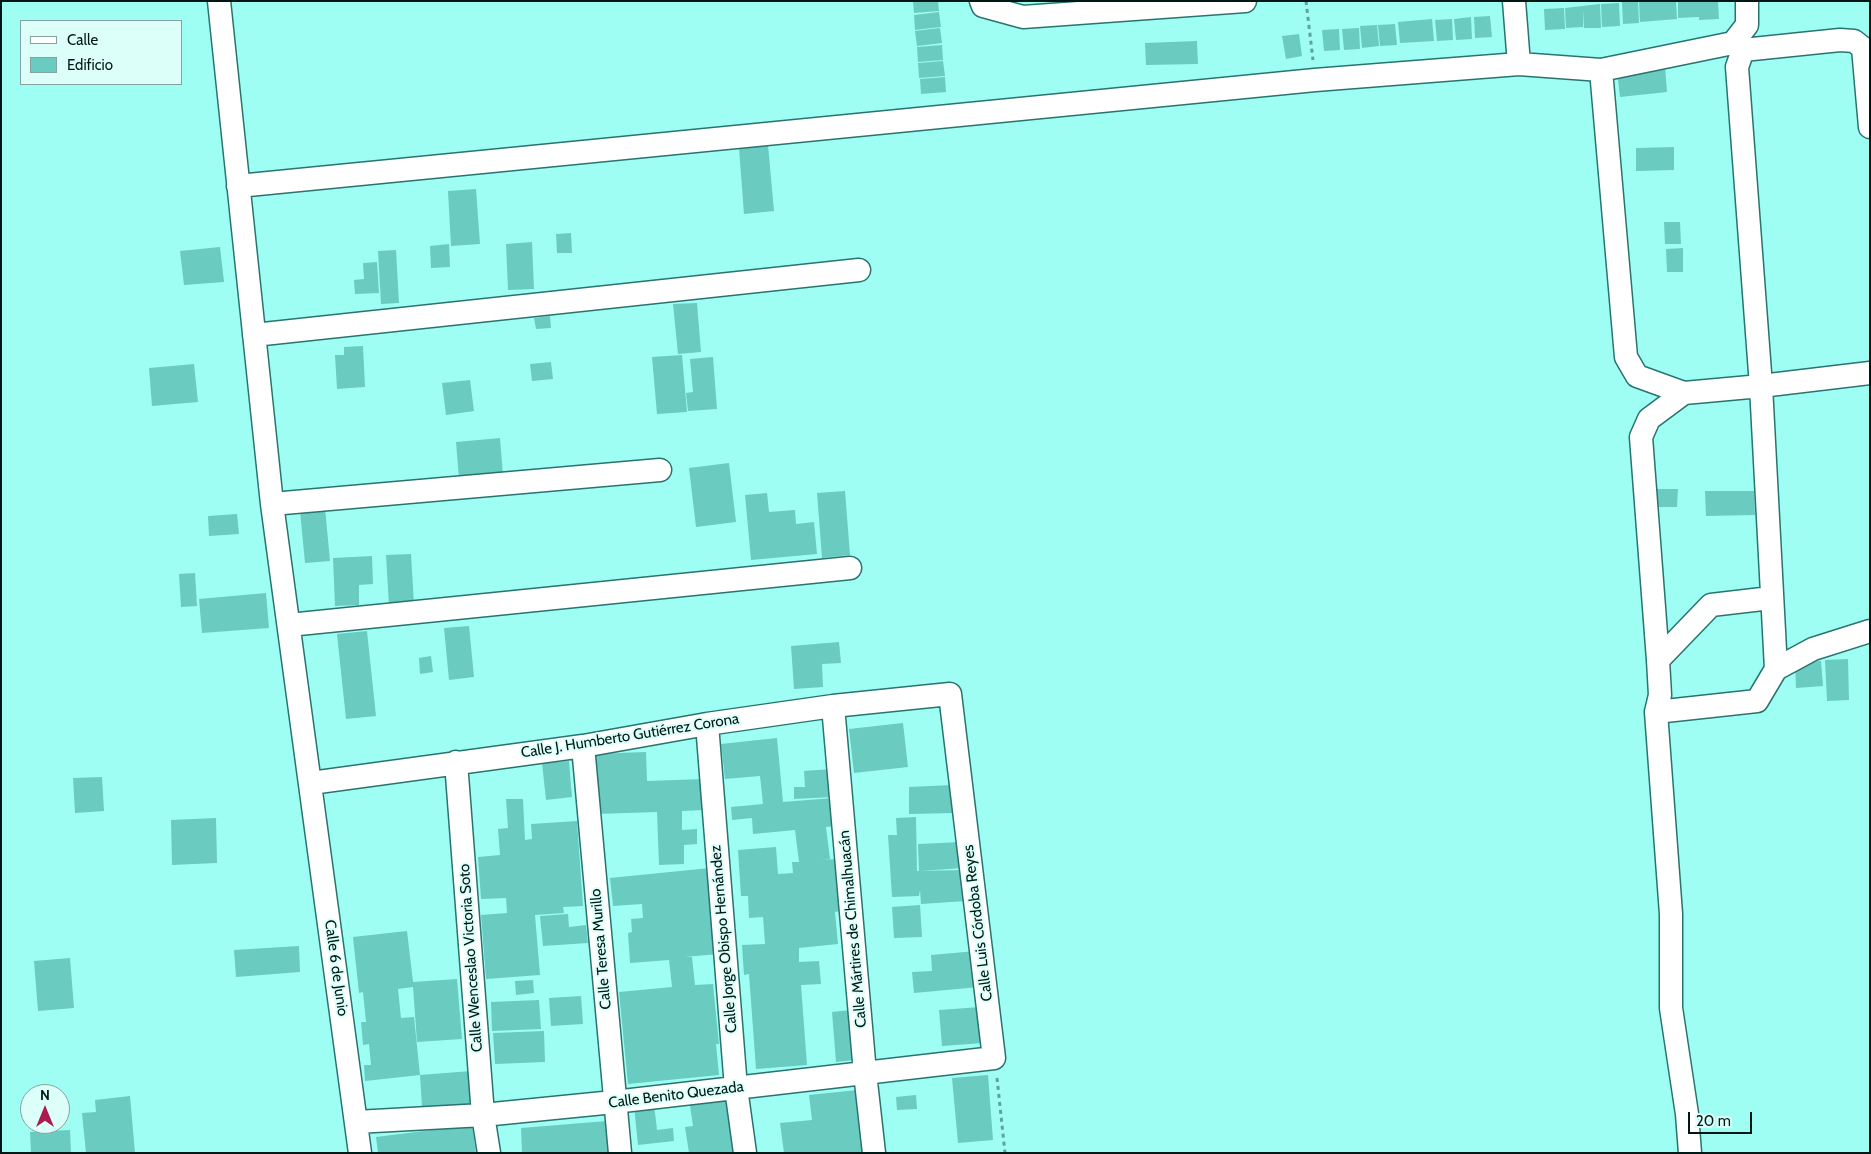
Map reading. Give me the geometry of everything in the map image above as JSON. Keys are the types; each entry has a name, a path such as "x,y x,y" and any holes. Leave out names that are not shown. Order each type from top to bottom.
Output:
{"street":[{"name":"Calle 6 de Junio","path":"219,1 272,504 360,1153"},
{"path":"981,1 983,6 1023,17 1245,1"},
{"path":"1514,1 1519,64"},
{"path":"1747,1 1747,25 1738,47 1737,67 1761,386 1776,669"},
{"path":"238,186 1315,80 1519,64 1601,70 1738,47 1840,40 1854,41 1863,48 1870,128"},
{"path":"1601,70 1626,357 1637,376 1684,393 1870,373"},
{"path":"254,335 859,270"},
{"path":"1684,393 1649,419 1641,437 1660,695 1656,712 1671,914 1671,1008 1687,1114 1690,1153"},
{"path":"272,504 660,470"},
{"path":"289,625 850,568"},
{"path":"1658,660 1711,605 1771,598"},
{"path":"1656,712 1757,701 1776,669 1813,649 1870,631"},
{"name":"Calle J. Humberto Gutiérrez Corona","path":"311,783 583,746 707,724 833,706 950,694"},
{"name":"Calle Luis Córdoba Reyes","path":"950,694 994,1058"},
{"name":"Calle Mártires de Chimalhuacán","path":"833,706 865,1073 874,1153"},
{"name":"Calle Jorge Obispo Hernández","path":"707,724 736,1088 745,1153"},
{"name":"Calle Teresa Murillo","path":"583,746 620,1153"},
{"name":"Calle Wenceslao Victoria Soto","path":"456,762 483,1115 489,1153"},
{"name":"Calle Benito Quezada","path":"356,1122 483,1115 614,1102 994,1058"}],"path":[{"path":"1306,1 1315,80"},
{"path":"994,1058 1005,1153"}],"building":[{"path":"913,1 938,1 939,11 914,13"},
{"path":"1638,1 1639,23 1623,24 1622,2"},
{"path":"1639,1 1676,1 1677,19 1640,22"},
{"path":"1678,1 1718,1 1719,19 1699,20 1699,17 1678,18"},
{"path":"1619,3 1620,26 1602,27 1601,4"},
{"path":"1600,4 1601,28 1584,28 1583,10 1583,27 1566,28 1565,8"},
{"path":"1564,8 1565,29 1545,30 1544,9"},
{"path":"939,12 941,27 915,30 914,15"},
{"path":"1490,16 1492,37 1475,38 1474,17"},
{"path":"1471,17 1472,39 1456,40 1454,19"},
{"path":"1432,19 1434,41 1400,43 1398,22"},
{"path":"1452,19 1453,40 1437,41 1435,20"},
{"path":"1395,24 1397,45 1380,46 1378,25"},
{"path":"1377,25 1379,46 1362,48 1360,26"},
{"path":"940,28 942,43 917,46 915,31"},
{"path":"1359,28 1360,49 1344,50 1342,29"},
{"path":"1339,29 1340,50 1324,51 1322,30"},
{"path":"1299,34 1302,56 1286,59 1282,36"},
{"path":"1197,41 1198,64 1146,65 1145,43"},
{"path":"942,45 943,60 918,62 917,47"},
{"path":"943,61 945,76 919,78 918,63"},
{"path":"1665,67 1667,92 1620,97 1617,71"},
{"path":"945,77 946,92 921,94 920,79"},
{"path":"768,145 774,211 744,214 739,148"},
{"path":"1674,147 1674,170 1636,171 1636,148"},
{"path":"476,189 480,244 451,246 448,191"},
{"path":"1664,222 1680,222 1681,244 1665,244"},
{"path":"571,233 572,253 557,253 556,234"},
{"path":"532,242 534,289 508,290 506,244"},
{"path":"449,244 450,267 431,268 430,246"},
{"path":"220,247 224,282 184,285 180,251"},
{"path":"1683,248 1683,272 1667,272 1666,249"},
{"path":"396,250 399,303 381,304 378,251"},
{"path":"377,262 379,293 355,294 354,280 364,279 363,263"},
{"path":"697,303 701,352 678,354 673,304"},
{"path":"550,316 551,328 536,329 534,318"},
{"path":"363,346 365,387 337,389 335,355 344,355 344,347"},
{"path":"682,355 687,412 657,414 652,357"},
{"path":"713,357 717,409 688,411 686,393 693,392 690,359"},
{"path":"551,362 553,379 532,381 530,364"},
{"path":"194,364 198,402 152,406 149,368"},
{"path":"470,380 474,411 446,415 442,383"},
{"path":"500,438 503,475 459,479 456,442"},
{"path":"729,463 736,522 696,527 689,468"},
{"path":"1654,489 1678,489 1677,507 1654,507"},
{"path":"845,491 850,555 822,558 817,493"},
{"path":"1705,491 1754,491 1755,515 1706,516"},
{"path":"767,493 769,512 795,510 796,524 814,522 817,554 751,560 745,495"},
{"path":"325,508 330,561 305,563 300,511"},
{"path":"237,514 239,534 209,536 208,516"},
{"path":"411,554 414,604 389,606 386,555"},
{"path":"372,556 373,584 359,585 359,605 335,606 333,558"},
{"path":"195,573 197,606 181,607 179,574"},
{"path":"266,593 269,628 202,633 199,599"},
{"path":"469,626 474,677 449,680 444,628"},
{"path":"367,631 376,716 346,719 337,634"},
{"path":"839,642 841,663 822,664 823,687 794,689 791,646"},
{"path":"431,656 433,672 420,674 419,658"},
{"path":"1848,659 1849,700 1827,701 1825,660"},
{"path":"1821,661 1823,686 1796,688 1795,662"},
{"path":"903,723 908,767 854,773 849,729"},
{"path":"777,738 783,802 833,798 836,826 826,827 830,859 821,860 836,859 840,911 835,912 838,944 799,948 799,962 819,961 821,984 801,985 807,1065 756,1069 749,974 744,975 742,945 765,944 763,917 749,918 748,896 741,896 738,850 776,847 778,874 793,873 792,862 799,862 795,830 753,834 752,818 732,820 731,807 763,804 760,776 725,779 721,744"},
{"path":"646,752 647,781 704,779 705,810 682,811 682,830 697,829 697,844 684,845 684,864 659,865 657,812 596,814 593,754"},
{"path":"569,761 572,797 546,800 542,763"},
{"path":"831,769 833,797 794,799 794,787 805,787 804,771"},
{"path":"102,777 104,811 75,813 73,778"},
{"path":"953,785 954,813 909,814 909,787"},
{"path":"506,799 523,799 525,840 532,839 531,824 577,821 583,906 563,907 564,913 535,915 540,975 486,979 481,915 507,913 506,898 481,899 478,857 500,855 498,829 508,828"},
{"path":"916,817 917,871 964,870 966,901 921,904 920,890 919,896 892,897 888,835 897,835 896,818"},
{"path":"216,818 217,863 172,865 171,820"},
{"path":"962,842 963,868 919,871 918,844"},
{"path":"710,868 718,954 685,957 692,957 695,985 713,984 719,1044 716,1044 719,1075 628,1084 619,992 672,987 669,960 630,963 628,933 632,932 631,919 643,918 642,904 613,906 610,878"},
{"path":"920,905 922,937 894,938 892,907"},
{"path":"568,914 569,927 586,925 588,943 543,946 540,916"},
{"path":"407,931 413,982 457,979 462,1039 417,1042 413,987 398,989 401,1018 414,1017 420,1075 365,1081 364,1065 371,1065 369,1044 363,1045 361,1022 366,1022 363,992 359,993 353,937"},
{"path":"299,946 300,972 236,977 234,950"},
{"path":"976,951 979,987 914,993 912,972 932,971 931,955"},
{"path":"70,958 74,1008 38,1011 34,961"},
{"path":"533,980 534,993 516,995 515,981"},
{"path":"581,996 583,1024 551,1026 549,998"},
{"path":"539,1000 541,1029 492,1031 491,1002"},
{"path":"980,1007 983,1043 942,1046 939,1010"},
{"path":"851,1010 855,1060 836,1062 832,1012"},
{"path":"544,1031 545,1062 495,1064 493,1033"},
{"path":"471,1071 473,1104 422,1107 420,1075"},
{"path":"988,1075 993,1140 958,1143 952,1078"},
{"path":"858,1090 865,1153 784,1153 780,1123 812,1120 809,1095"},
{"path":"732,1093 739,1153 689,1153 685,1127 693,1126 689,1099"},
{"path":"916,1095 917,1109 897,1110 896,1097"},
{"path":"130,1096 135,1153 86,1153 82,1113 96,1112 95,1100"},
{"path":"654,1104 657,1130 673,1128 674,1141 638,1145 634,1106"},
{"path":"607,1121 609,1153 522,1153 521,1128"},
{"path":"472,1125 476,1153 378,1153 376,1137"},
{"path":"70,1130 71,1153 31,1153 30,1134 70,1134"}]}
